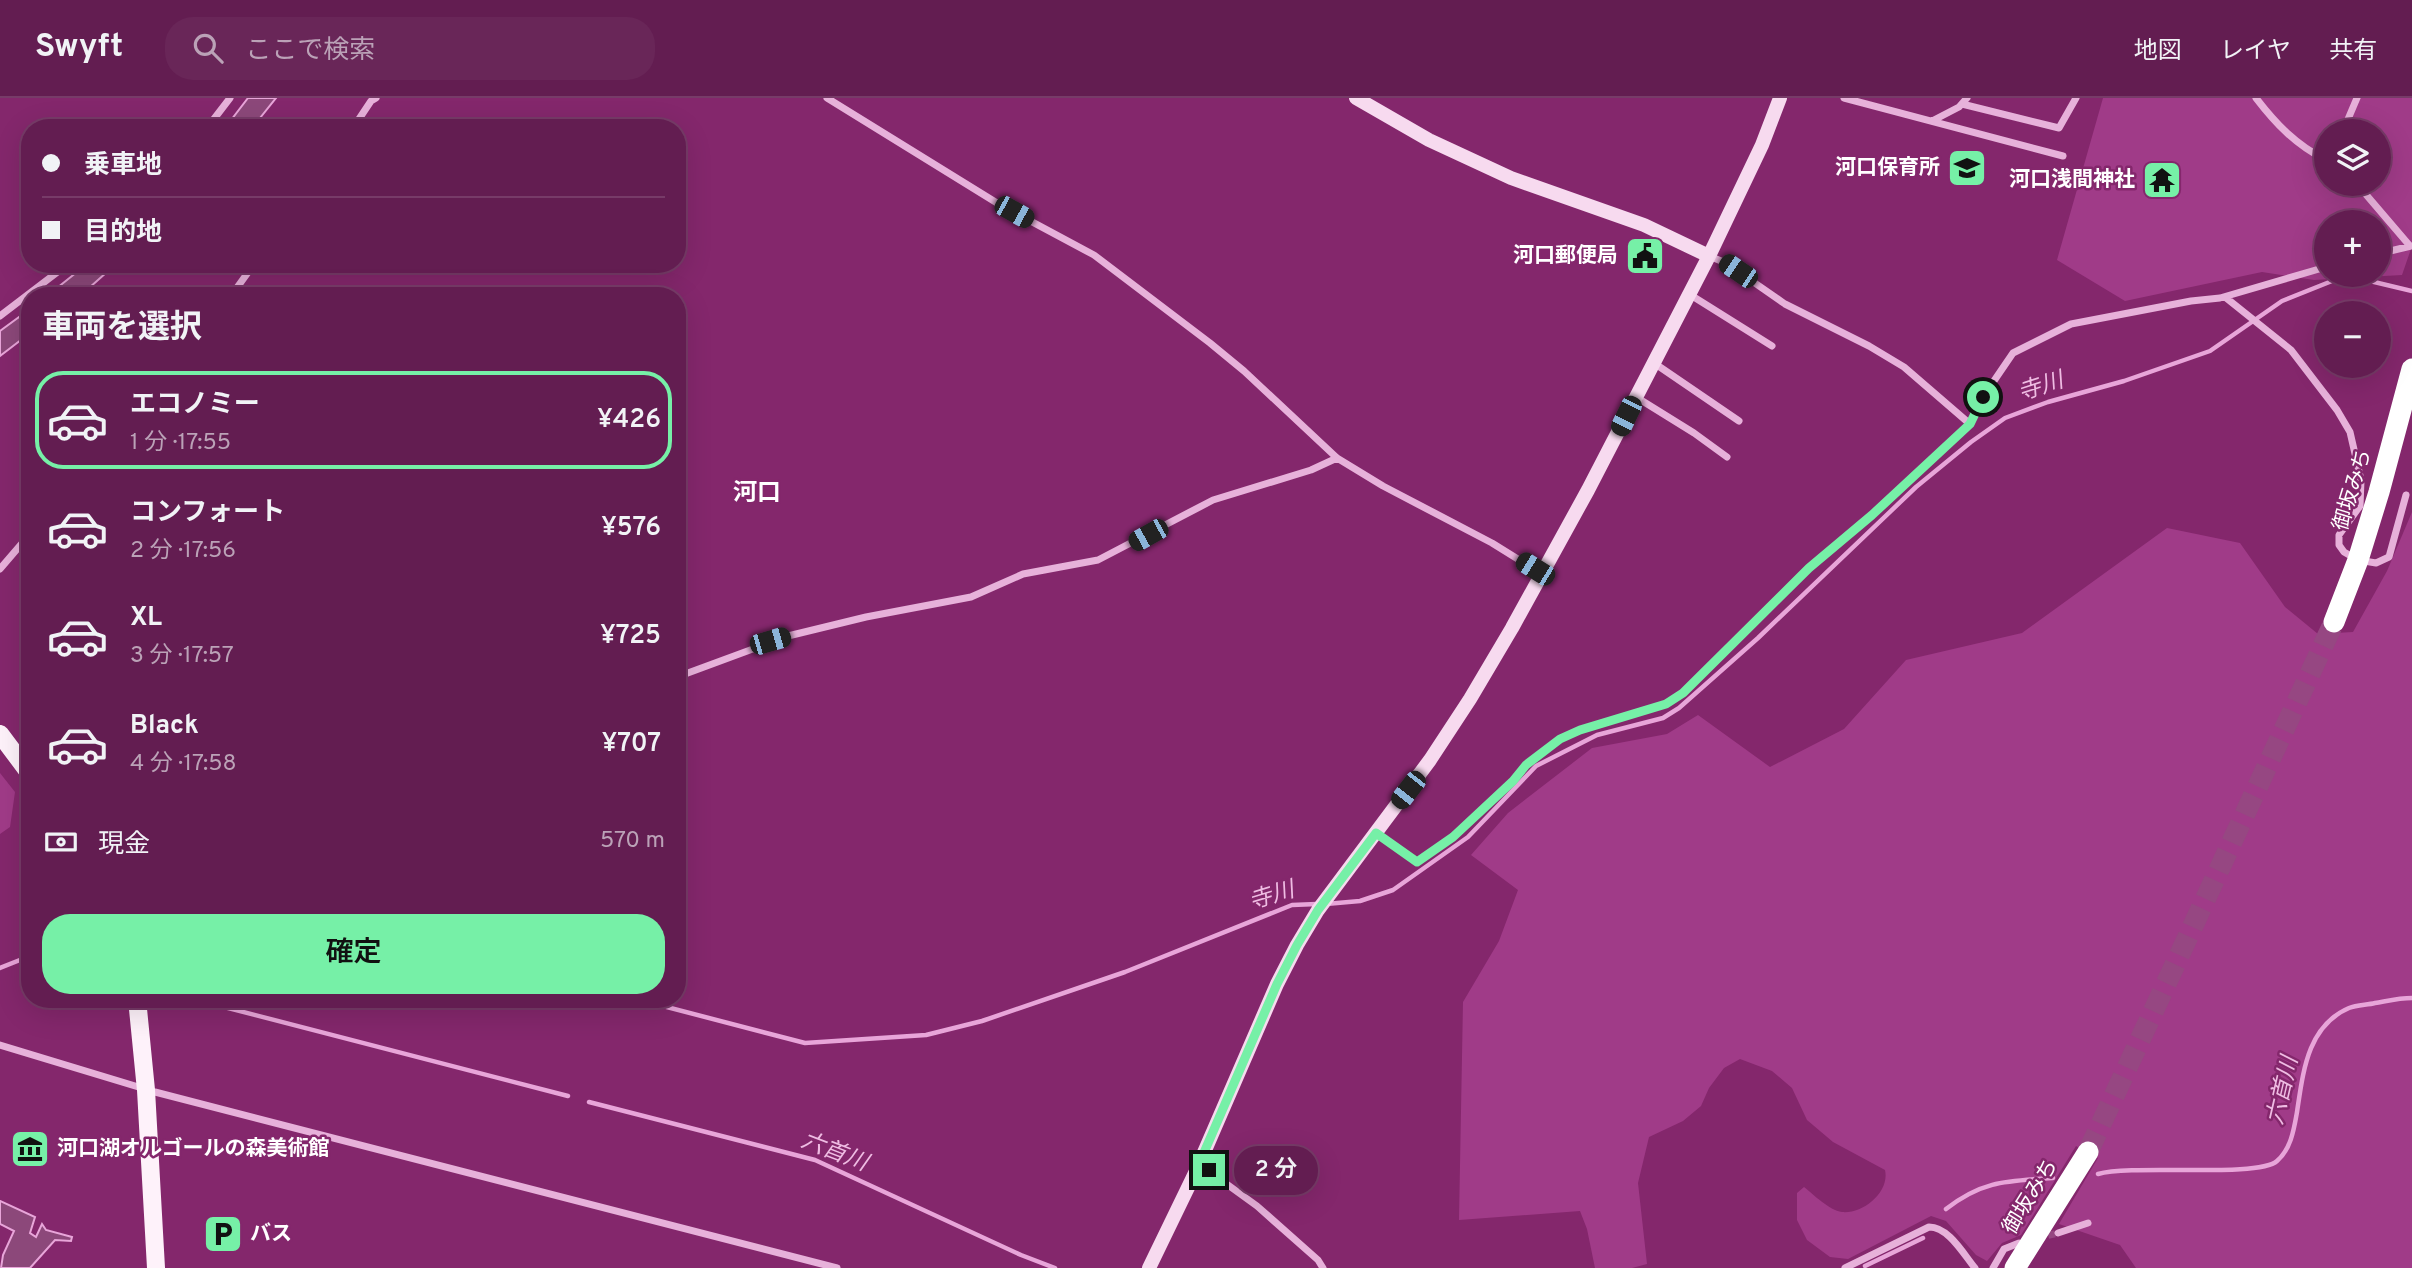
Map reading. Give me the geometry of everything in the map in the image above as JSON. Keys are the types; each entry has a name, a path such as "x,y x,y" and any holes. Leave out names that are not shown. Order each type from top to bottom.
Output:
{"highway":[{"name":"御坂みち","path":"2334,622 2358,560 2412,369"},
{"name":"御坂みち","path":"2015,1268 2088,1152"}],"main road":[{"path":"0,734 21,762"},
{"path":"137,1008 146,1090 156,1268"}],"street":[{"path":"214,119 230,98"},
{"path":"359,119 376,98"},
{"path":"827,98 997,203 1094,255 1227,356 1337,458 1383,486 1492,542 1542,574"},
{"path":"1356,98 1429,140 1511,178 1644,225 1726,263 1785,304 1904,367 1970,424"},
{"path":"1149,1268 1199,1164 1277,984 1318,910 1410,788 1470,699 1542,574 1709,256 1762,145 1780,98"},
{"path":"1844,98 2063,156"},
{"path":"1931,121 1964,101 2059,128 2076,98"},
{"path":"2256,98 2277,127 2314,154"},
{"path":"2348,119 2357,98"},
{"path":"2367,196 2411,246 2391,251"},
{"path":"1376,833 1417,862 1453,837 1513,781 1526,765 1560,739 1580,730 1666,704 1683,693 1809,568 1872,515 1970,424 1983,397 2012,353 2071,324 2225,297 2314,271"},
{"path":"38,287 56,273"},
{"path":"1689,293 1772,346"},
{"path":"2225,297 2291,350 2337,410 2350,432 2361,480 2360,506 2339,535 2339,545 2344,552 2358,560 2376,564 2389,557 2406,495"},
{"path":"0,316 21,300"},
{"path":"1653,362 1740,421"},
{"path":"1635,397 1727,457"},
{"path":"686,674 788,636 866,617 971,597 1023,575 1098,560 1213,500 1311,470 1337,458"},
{"path":"0,569 21,544"},
{"path":"0,1045 146,1090 837,1268"},
{"path":"1199,1164 1257,1206 1318,1260 1323,1268"},
{"path":"2058,1233 2088,1223"},
{"path":"1844,1268 1929,1227 1935,1227 1950,1237 1975,1268"},
{"path":"1993,1268 2004,1249 2019,1243"}],"shaded area":[{"path":"248,98 276,98 259,119 232,119"},
{"path":"2103,98 2412,98 2412,246 2402,275 2391,276 2391,210 2314,210 2314,280 2262,272 2125,301 2057,260"},
{"path":"76,273 106,273 90,287 58,287"},
{"path":"21,316 21,340 0,356 0,331"},
{"path":"2412,512 2412,1268 2136,1268 2120,1245 2059,1224 2098,1158 2076,1146 2021,1235 2002,1243 1987,1261 1976,1255 1946,1221 1931,1216 1848,1259 1830,1257 1807,1240 1797,1220 1797,1193 1804,1187 1832,1208 1850,1212 1866,1205 1879,1193 1883,1186 1885,1170 1833,1142 1807,1120 1792,1088 1772,1071 1740,1059 1724,1068 1709,1088 1701,1106 1683,1121 1649,1137 1638,1183 1647,1264 1632,1268 1595,1268 1587,1229 1580,1211 1459,1220 1463,1002 1499,941 1518,890 1471,855 1508,813 1592,748 1667,734 1698,715 1770,767 1844,729 1906,660 2022,633 2167,528 2240,543 2285,607 2318,634 2353,632 2387,571"},
{"path":"0,773 15,792 10,827 0,834"},
{"path":"0,1201 35,1217 30,1233 36,1237 42,1224 46,1230 72,1237 71,1241 55,1240 30,1268 1,1268 3,1255 14,1231 0,1224"}],"waterway":[{"name":"寺川","path":"1326,904 1360,901 1393,890 1468,837 1536,766 1597,735 1663,718 1679,708 1758,638 1916,487 2005,418 2210,351 2282,301 2337,279 2370,281 2412,291"},
{"name":"寺川","path":"671,1008 805,1043 926,1035 982,1021 1125,972 1292,905 1317,904"},
{"name":"寺川","path":"0,968 21,960"},
{"name":"六首川","path":"2098,1174 2138,1170 2246,1169 2277,1161 2286,1151 2291,1138 2309,1052 2324,1026 2335,1016 2355,1006 2412,998"},
{"name":"六首川","path":"228,1008 568,1096"},
{"name":"六首川","path":"589,1102 815,1160 1055,1268"},
{"name":"六首川","path":"1946,1209 1959,1199 1984,1187 2009,1181 2053,1178"},
{"name":"六首川","path":"1865,1266 1923,1238"}],"tunnel":[{"path":"2088,1152 2334,622"},
{"path":"2038,1238 2058,1233"}],"place":[{"name":"河口保育所","path":"1967,168"},
{"name":"河口浅間神社","path":"2162,180"},
{"name":"河口郵便局","path":"1645,256"},
{"name":"河口湖オルゴールの森美術館","path":"30,1149"},
{"name":"バス","path":"223,1234"}],"district":[{"name":"河口","path":"757,494"}],"route":[{"path":"1209,1170 1199,1164 1277,984 1318,910 1376,833 1417,862 1453,837 1513,781 1526,765 1560,739 1580,730 1666,704 1683,693 1809,568 1872,515 1970,424 1983,397"}]}
